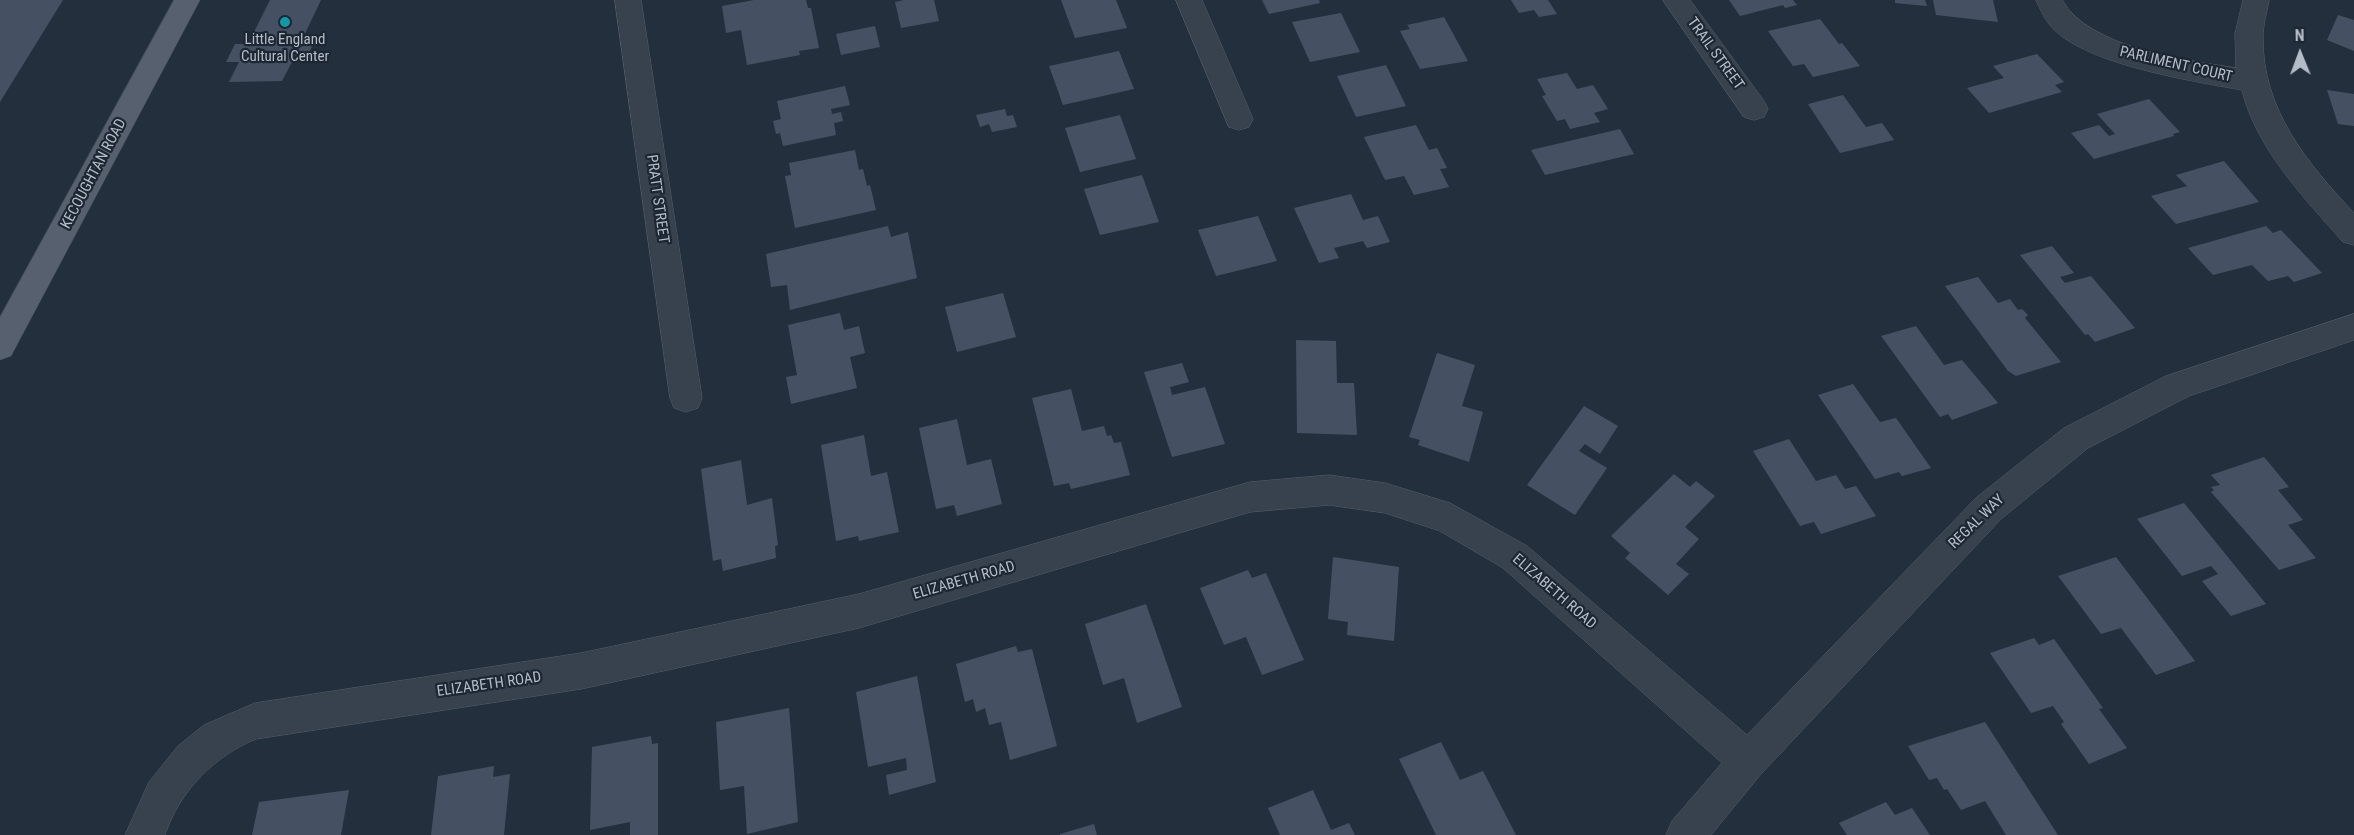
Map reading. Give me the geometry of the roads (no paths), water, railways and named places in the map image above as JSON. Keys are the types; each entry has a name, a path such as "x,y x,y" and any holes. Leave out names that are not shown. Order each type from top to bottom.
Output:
{"main road":[{"name":"KECOUGHTAN ROAD","path":"0,347 187,0"}],"street":[{"name":"PRATT STREET","path":"628,0 687,398"},
{"path":"1189,0 1239,118"},
{"name":"TRAIL STREET","path":"1676,0 1754,109"},
{"name":"PARLIMENT COURT","path":"2049,0 2050,6 2071,29 2111,50 2167,66 2251,81"},
{"path":"2256,0 2248,24 2251,81 2269,123 2290,159 2319,196 2354,233"},
{"name":"REGAL WAY","path":"1686,835 1748,761 1989,508 2076,438 2178,386 2353,327"},
{"name":"ELIZABETH ROAD","path":"145,835 150,819 175,778 213,740 255,721 616,664 859,611 1250,497 1329,490 1385,498 1450,519 1515,557 1748,761"}],"place":[{"name":"Little England Cultural Center","path":"285,22"}]}
